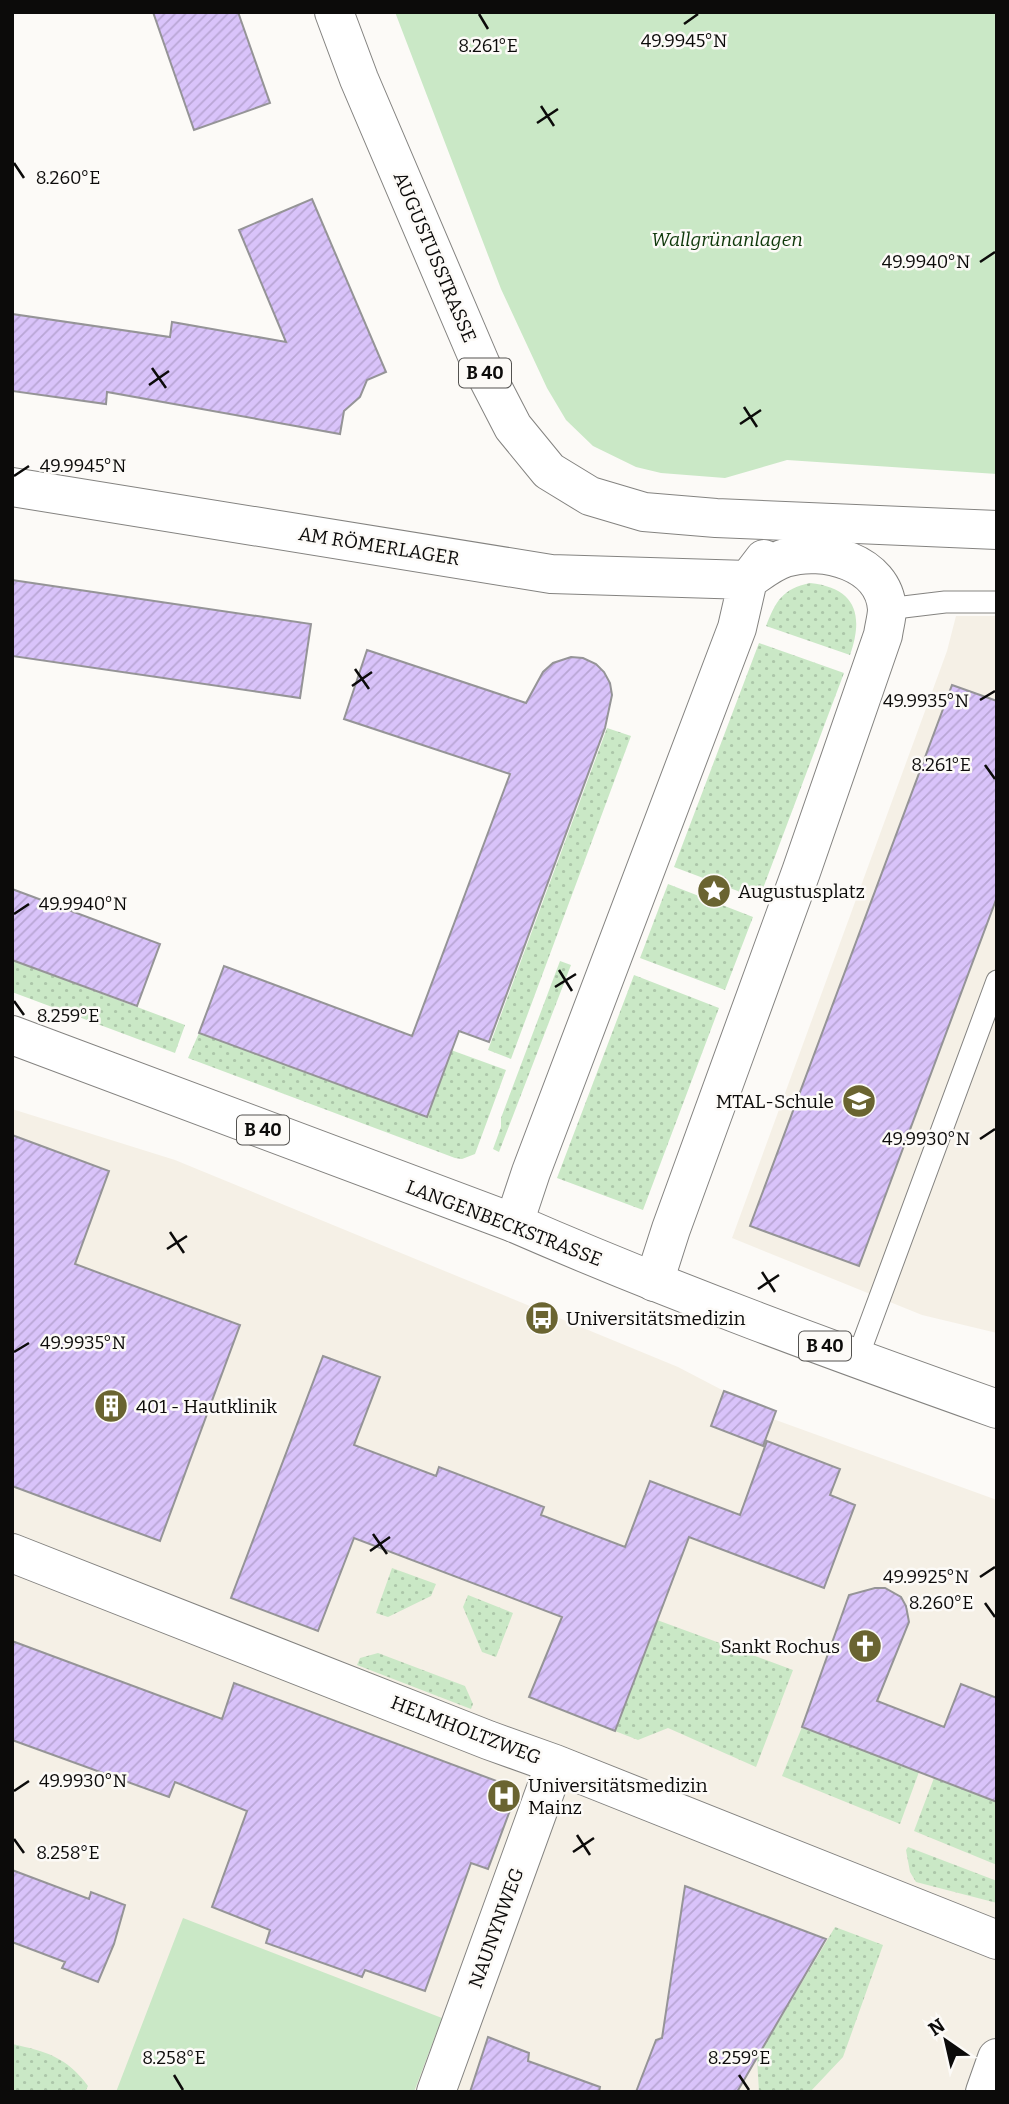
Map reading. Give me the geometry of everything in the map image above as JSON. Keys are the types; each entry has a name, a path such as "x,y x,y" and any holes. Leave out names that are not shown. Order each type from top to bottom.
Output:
{"street":[{"name":"AUGUSTUSSTRASSE","path":"334,12 359,79 481,365 513,427 549,471 590,496 644,512 831,522"},
{"name":"AM RÖMERLAGER","path":"12,487 551,574 748,580"},
{"name":"B 40","path":"831,522 997,530"},
{"path":"514,1223 535,1160 737,628 748,580 771,552 831,522 879,567 884,598 883,635 874,667 654,1282"},
{"path":"748,580 783,558 820,554 843,559 874,576 884,598"},
{"name":"LANGENBECKSTRASSE","path":"12,1035 514,1223 654,1282 997,1409"},
{"name":"HELMHOLTZWEG","path":"12,1553 555,1764 997,1940"},
{"name":"NAUNYNWEG","path":"436,2092 555,1764"},
{"path":"985,2092 997,2058"}],"lane":[{"path":"884,598 945,603 997,602"},
{"path":"857,1359 997,981"}],"shaded area":[{"path":"956,616 997,616 997,1333 922,1315 732,1238 947,651"},
{"name":"Universitätsmedizin Mainz","path":"12,1109 175,1160 678,1367 724,1391 712,1427 764,1446 773,1419 997,1500 997,2092 12,2092"}],"green space":[{"name":"Wallgrünanlagen","path":"395,12 997,12 997,474 787,460 725,478 661,473 636,467 593,446 566,420 547,388 501,289"},
{"path":"810,583 838,591 847,597 852,606 856,616 856,628 850,655 766,626 781,597"},
{"path":"759,643 844,673 759,899 674,867"},
{"path":"607,728 631,736 511,1059 488,1050"},
{"path":"668,884 753,917 725,990 640,958"},
{"path":"12,960 185,1025 175,1053 12,992"},
{"path":"560,961 571,965 499,1152 493,1149 501,1127 501,1118"},
{"path":"634,975 719,1008 643,1210 557,1178"},
{"path":"199,1033 427,1117 451,1050 506,1070 475,1154 462,1159 188,1058"},
{"path":"392,1568 436,1584 431,1596 388,1617 376,1613"},
{"path":"468,1595 513,1613 496,1657 482,1652 463,1607"},
{"path":"657,1620 793,1670 756,1767 668,1728 638,1740 615,1731"},
{"path":"378,1653 465,1686 473,1704 471,1709 357,1665 360,1658"},
{"path":"802,1727 919,1772 900,1824 782,1776"},
{"path":"934,1778 997,1802 997,1865 914,1831"},
{"path":"908,1847 997,1881 997,1903 916,1882 910,1872 906,1850"},
{"path":"183,1918 442,2018 414,2092 116,2092"},
{"path":"835,1927 883,1945 843,2057 810,2092 759,2092 757,2058"},
{"path":"12,2044 35,2049 63,2062 88,2086 85,2092 12,2092"}],"building":[{"path":"153,12 238,12 270,103 194,130"},
{"path":"312,199 386,372 367,380 360,397 344,411 340,434 107,392 106,404 12,391 12,314 170,337 172,322 286,342 239,230"},
{"path":"12,580 311,624 300,698 12,656"},
{"path":"367,650 526,703 543,672 553,663 571,657 583,658 596,664 604,672 612,695 605,728 489,1042 459,1031 427,1117 199,1033 224,966 412,1036 510,774 344,719"},
{"path":"952,685 997,701 997,897 859,1266 750,1226"},
{"path":"12,889 160,944 137,1006 12,960"},
{"name":"401 - Hautklinik","path":"12,1135 109,1171 75,1264 240,1325 160,1541 12,1486"},
{"path":"323,1356 380,1377 354,1445 436,1476 439,1467 544,1507 541,1515 625,1547 650,1481 740,1515 767,1441 840,1469 830,1495 855,1505 824,1588 689,1537 615,1731 529,1697 562,1617 354,1538 318,1631 231,1598"},
{"path":"724,1391 776,1411 763,1446 711,1426"},
{"path":"885,1588 901,1597 909,1622 877,1701 944,1727 961,1684 997,1698 997,1802 802,1727 849,1595"},
{"path":"12,1641 222,1719 234,1683 518,1789 488,1869 471,1863 425,1991 365,1970 362,1977 266,1943 270,1930 212,1907 247,1811 175,1782 169,1797 12,1740"},
{"path":"12,1870 89,1899 91,1892 125,1905 114,1944 98,1982 62,1968 65,1962 12,1942"},
{"path":"685,1886 826,1939 737,2092 636,2092 656,2040 662,2038"},
{"path":"488,2037 529,2053 528,2061 600,2087 599,2092 470,2092"}],"place":[{"name":"Augustusplatz","path":"714,891"},
{"name":"MTAL-Schule","path":"859,1101"},
{"name":"Universitätsmedizin","path":"542,1318"},
{"name":"401 - Hautklinik","path":"111,1406"},
{"name":"Sankt Rochus","path":"865,1646"},
{"name":"Universitätsmedizin Mainz","path":"504,1796"}]}
